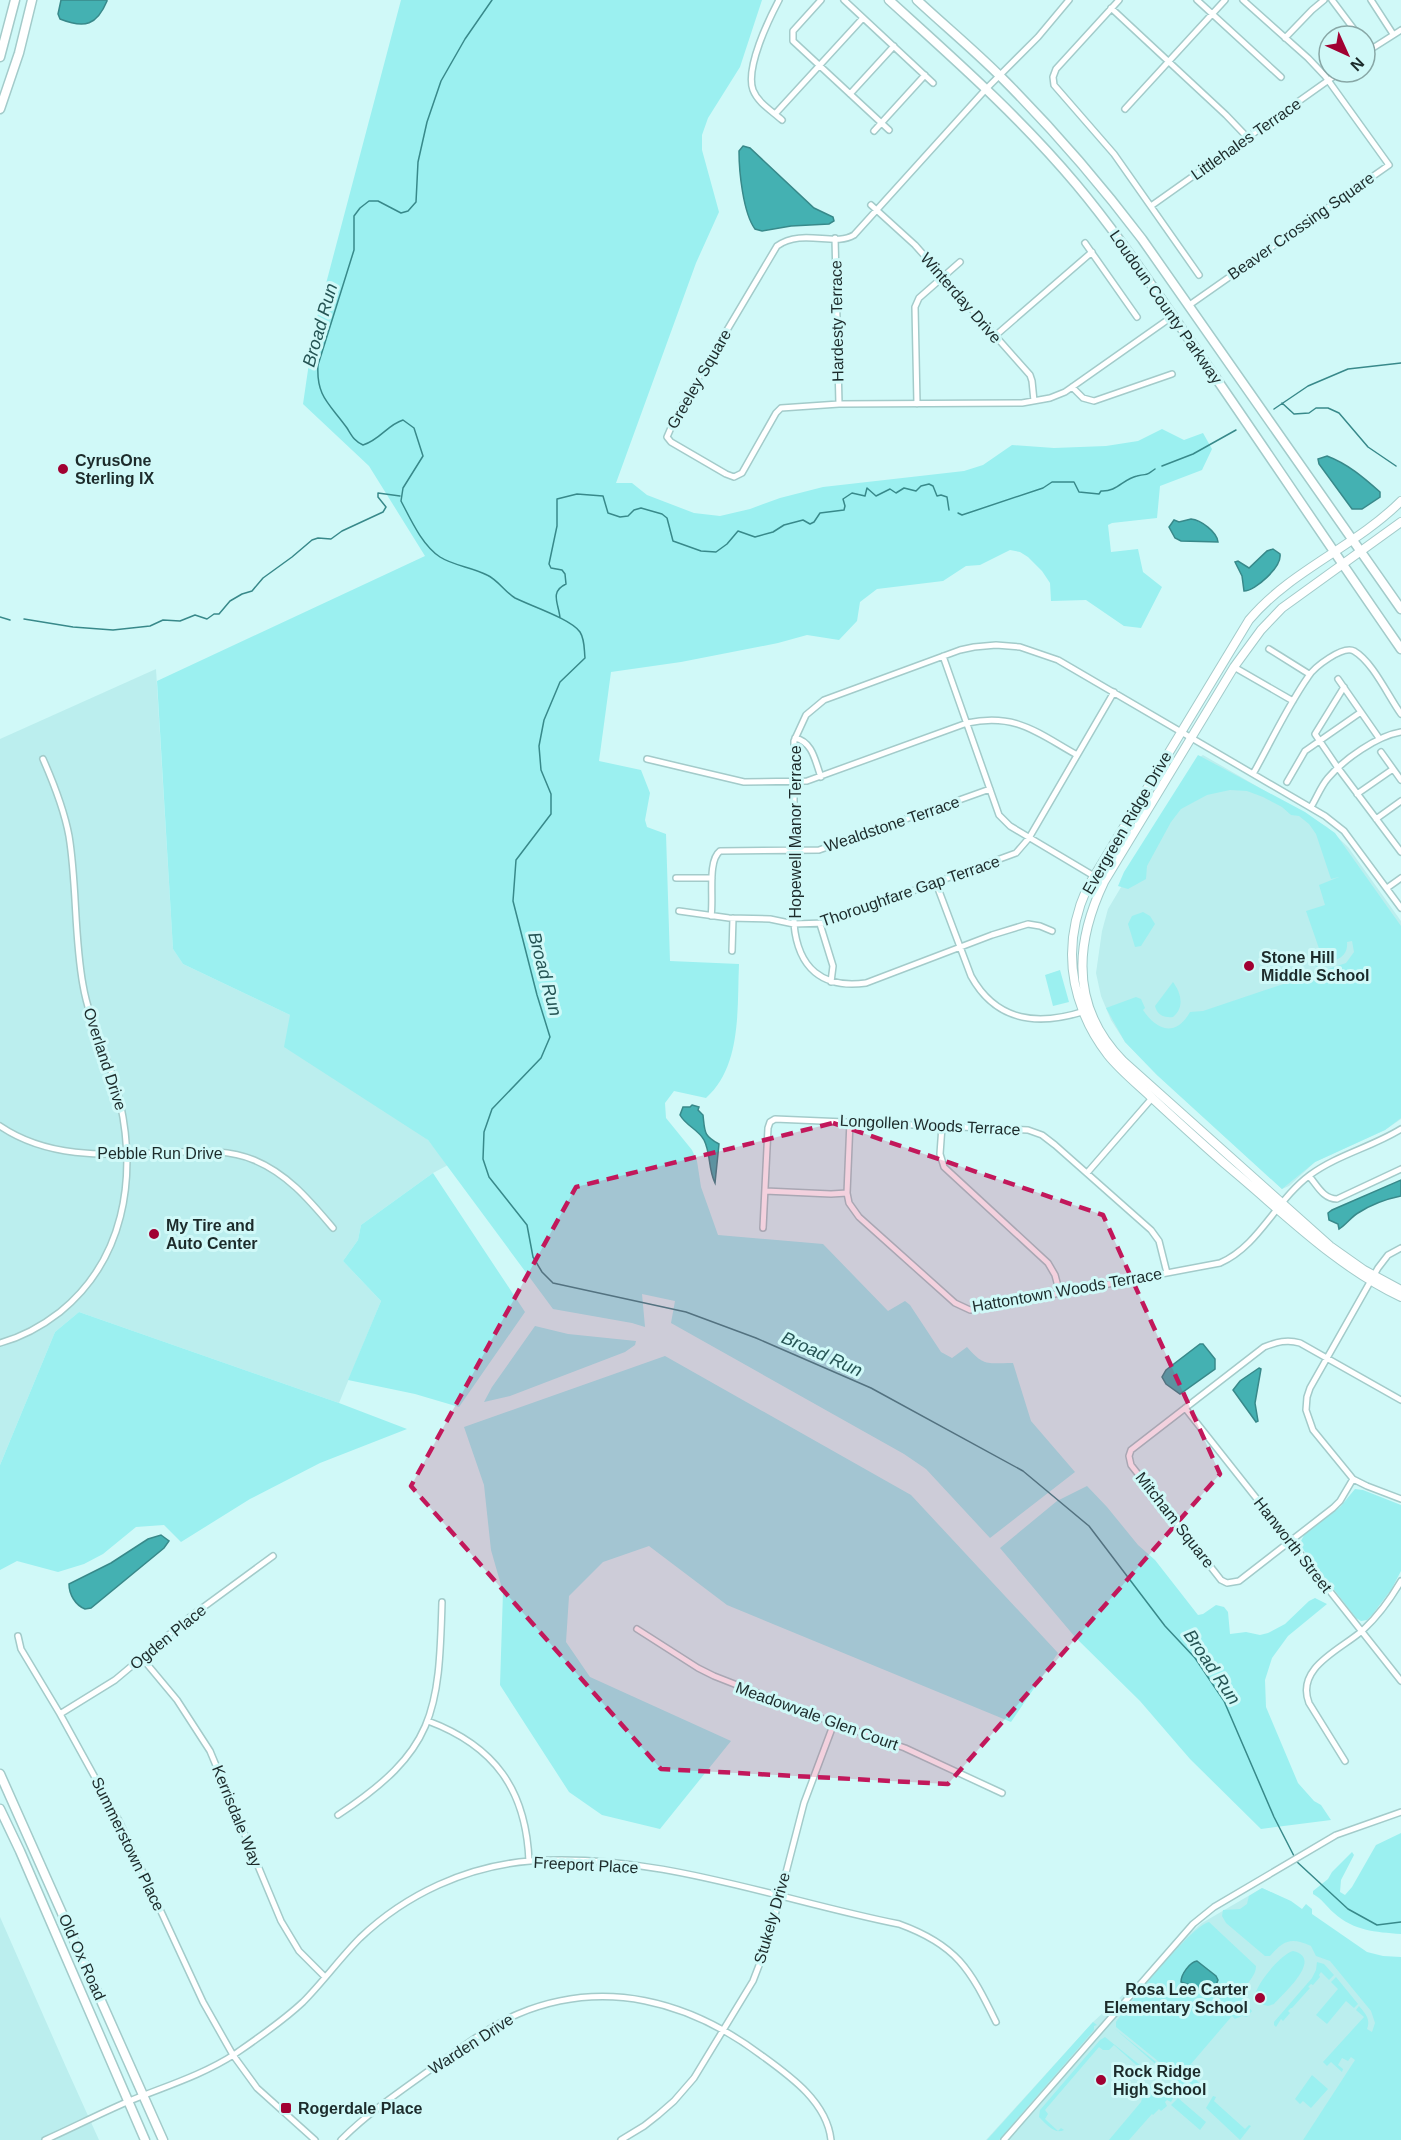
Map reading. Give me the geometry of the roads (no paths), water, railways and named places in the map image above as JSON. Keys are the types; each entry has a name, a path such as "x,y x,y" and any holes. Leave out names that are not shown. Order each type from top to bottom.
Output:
{"main road":[{"path":"0,57 15,0"},
{"path":"0,109 19,53 32,0"},
{"name":"Loudoun County Parkway","path":"889,0 1024,126 1076,184 1127,250 1401,649"},
{"name":"Loudoun County Parkway","path":"917,0 1045,122 1102,186 1142,239 1401,609"},
{"name":"Old Ox Road","path":"0,1774 162,2140"},
{"name":"Old Ox Road","path":"0,1809 145,2140"}],"street":[{"path":"779,0 767,23 751,77 752,88 758,99 782,120"},
{"path":"821,0 792,35 795,44 889,130"},
{"path":"844,0 933,83"},
{"name":"Greeley Square","path":"1069,0 1038,37 986,89 854,235 849,238 803,237 782,242 777,246 676,416 667,437 671,442 734,477 742,472 781,408 787,406 823,407 839,404 1022,403 1058,396 1173,316"},
{"path":"1119,0 1056,69 1053,81 1060,94 1114,154 1198,275"},
{"path":"1197,0 1281,77"},
{"path":"1125,109 1226,0"},
{"path":"1244,0 1317,69"},
{"path":"1285,38 1324,0"},
{"path":"1332,0 1350,24"},
{"path":"1371,0 1393,34"},
{"path":"1111,9 1229,117 1248,138"},
{"path":"775,114 863,18"},
{"path":"1377,43 1401,30"},
{"path":"850,94 894,46"},
{"path":"874,131 925,75"},
{"name":"Littlehales Terrace","path":"1151,206 1325,84"},
{"name":"Beaver Crossing Square","path":"1188,306 1389,165 1331,84"},
{"name":"Winterday Drive","path":"872,205 915,245 1030,375 1034,401"},
{"name":"Hardesty Terrace","path":"835,238 839,404"},
{"path":"1085,243 1137,317"},
{"path":"995,336 1092,252"},
{"path":"917,404 915,307 919,298 960,262"},
{"path":"1072,387 1083,399 1094,401 1172,374"},
{"name":"Evergreen Ridge Drive","path":"1401,501 1377,522 1289,583 1261,606 1238,636 1094,875 1081,900 1073,933 1073,970 1087,1010 1116,1053 1155,1095 1281,1207 1372,1279 1401,1297"},
{"name":"Evergreen Ridge Drive","path":"1087,1010 1083,948 1092,908 1104,882 1234,667 1261,630 1282,608 1401,522"},
{"name":"Hopewell Manor Terrace","path":"831,982 816,973 806,962 798,948 794,924 795,738 806,715 824,700 960,650 981,646 1020,647 1058,660 1311,807 1344,831 1401,908"},
{"path":"1269,649 1309,674"},
{"path":"1253,774 1309,674 1345,649 1351,650 1367,663 1401,714"},
{"path":"943,656 999,815 1010,826 1104,882"},
{"path":"1234,667 1293,701"},
{"path":"1338,680 1379,738"},
{"path":"1344,687 1315,734 1401,852"},
{"name":"Thoroughfare Gap Terrace","path":"679,911 733,918 770,919 794,924 820,924 1016,853 1029,838 1114,692"},
{"path":"1287,782 1305,751 1361,712"},
{"path":"647,759 733,781 794,782 820,777 967,723 986,719 1013,722 1077,755"},
{"path":"1311,807 1327,779 1338,768 1379,738 1401,732"},
{"path":"795,738 804,741 810,748 820,777"},
{"path":"1381,752 1401,780"},
{"name":"Overland Drive","path":"0,1343 23,1335 56,1315 77,1297 99,1269 111,1246 124,1208 127,1154 120,1099 91,1019 82,982 68,834 56,788 43,759"},
{"path":"1358,794 1393,769"},
{"name":"Wealdstone Terrace","path":"712,878 714,858 720,851 819,850 990,789"},
{"path":"1376,819 1401,801"},
{"path":"1394,844 1401,839"},
{"path":"676,878 712,878 711,916"},
{"path":"1387,888 1401,878"},
{"path":"936,883 977,988 993,1004 1018,1017 1047,1020 1087,1010"},
{"path":"732,951 733,918"},
{"path":"820,924 833,966 831,982 848,986 866,983 992,935 1028,924 1052,931"},
{"path":"1087,1173 1155,1095"},
{"name":"Longollen Woods Terrace","path":"763,1228 768,1128 772,1120 780,1118 850,1121 1033,1132 1051,1141 1154,1234 1161,1248 1167,1273"},
{"path":"765,1191 847,1193 850,1121"},
{"name":"Pebble Run Drive","path":"0,1126 30,1142 65,1151 95,1154 199,1151 230,1153 254,1160 292,1183 333,1228"},
{"path":"942,1126 940,1154 944,1167 1048,1263 1055,1275 1060,1294"},
{"name":"Hattontown Woods Terrace","path":"847,1193 849,1203 859,1217 963,1307 976,1309 1215,1264 1231,1257 1244,1247 1309,1176 1324,1166 1401,1129"},
{"path":"1309,1176 1330,1199 1337,1198 1401,1168"},
{"path":"1401,1248 1388,1255 1372,1279 1310,1388 1306,1410 1313,1430 1353,1479 1401,1499"},
{"name":"Evergreen Ridge Drive","path":"1372,1279 1401,1290"},
{"name":"Mitcham Square","path":"1353,1479 1340,1501 1234,1583 1227,1583 1221,1580 1131,1465 1129,1456 1131,1450 1185,1408 1264,1347 1276,1342 1300,1343 1401,1400"},
{"name":"Hanworth Street","path":"1185,1408 1401,1681"},
{"name":"Ogden Place","path":"60,1714 115,1680 190,1617 273,1556"},
{"path":"1345,1761 1309,1703 1306,1686 1316,1667 1361,1632 1389,1602 1401,1581"},
{"path":"338,1815 375,1790 388,1778 414,1748 428,1721 439,1669 442,1602"},
{"name":"Meadowvale Glen Court","path":"637,1629 714,1676 904,1748 1002,1793"},
{"name":"Summerstown Place","path":"18,1636 21,1649 119,1821 203,2002 233,2055"},
{"name":"Kerrisdale Way","path":"142,1658 177,1700 210,1751 281,1921 299,1951 325,1977"},
{"path":"428,1721 462,1735 490,1758 500,1770 510,1784 523,1812 529,1861"},
{"name":"Stukely Drive","path":"621,2140 644,2126 674,2101 694,2078 762,1962 804,1803 834,1723"},
{"path":"1004,2140 1177,1940 1203,1915 1321,1843 1344,1832 1401,1812"},
{"name":"Freeport Place","path":"45,2140 128,2101 144,2097 206,2070 233,2055 291,2012 360,1938 378,1922 432,1887 489,1868 529,1861 560,1860 666,1870 899,1924 924,1933 942,1944 958,1958 972,1975 996,2022"},
{"name":"Warden Drive","path":"341,2140 380,2106 493,2027 542,2005 587,1997 637,1999 672,2007 723,2030 770,2061 811,2096 822,2113 831,2140"},
{"path":"233,2055 257,2088 315,2140"}],"waterway":[{"name":"Broad Run","path":"492,0 465,39 441,81 427,122 418,162 416,202 408,211 401,213 378,201 369,201 354,216 354,250 318,365 319,385 325,400 354,438 363,445 397,422 403,420 414,428 423,456 403,488 401,501 428,546 445,560 491,577 515,598 568,622 580,632 584,641 585,658 560,682 544,720 539,746 541,770 551,794 551,814 516,860 513,901 550,1037 541,1058 492,1109 484,1132 483,1159 489,1177 527,1225 533,1257 542,1272 553,1283 686,1312 756,1338 871,1388 1023,1471 1089,1526 1165,1626 1195,1658 1224,1701 1274,1817 1294,1856"},
{"path":"1274,409 1308,386 1348,369 1401,363"},
{"path":"1282,403 1294,414 1309,413 1316,408 1328,408 1339,413 1368,447 1396,466"},
{"path":"1162,466 1193,454 1236,430"},
{"path":"958,513 962,515 1043,488 1052,482 1074,482 1079,492 1099,494 1101,491 1111,490 1155,469"},
{"path":"560,618 556,595 566,584 565,574 562,570 551,568 549,564 557,526 557,499 577,494 603,496 608,513 620,517 628,516 634,510 641,508 662,514 667,518 673,541 701,551 716,552 727,544 738,531 755,537 803,520 810,524 820,513 844,510 843,499 852,493 865,496 867,488 876,496 890,489 896,493 904,488 916,491 921,486 929,484 933,486 937,496 947,497 949,510"},
{"path":"24,619 73,627 113,630 150,626 163,620 180,621 195,615 207,619 214,614 219,614 230,601 252,591 263,578 312,540 331,539 342,531 383,512 386,507 378,497 378,493 400,496"},
{"path":"0,617 10,620"},
{"name":"Broad Run","path":"1296,1861 1348,1909 1377,1925 1401,1922"}],"place":[{"name":"CyrusOne Sterling IX","path":"63,469"},
{"name":"Stone Hill Middle School","path":"1249,966"},
{"name":"My Tire and Auto Center","path":"154,1234"},
{"name":"Rosa Lee Carter Elementary School","path":"1260,1998"},
{"name":"Rock Ridge High School","path":"1101,2080"},
{"name":"Rogerdale Place","path":"286,2108"}]}
